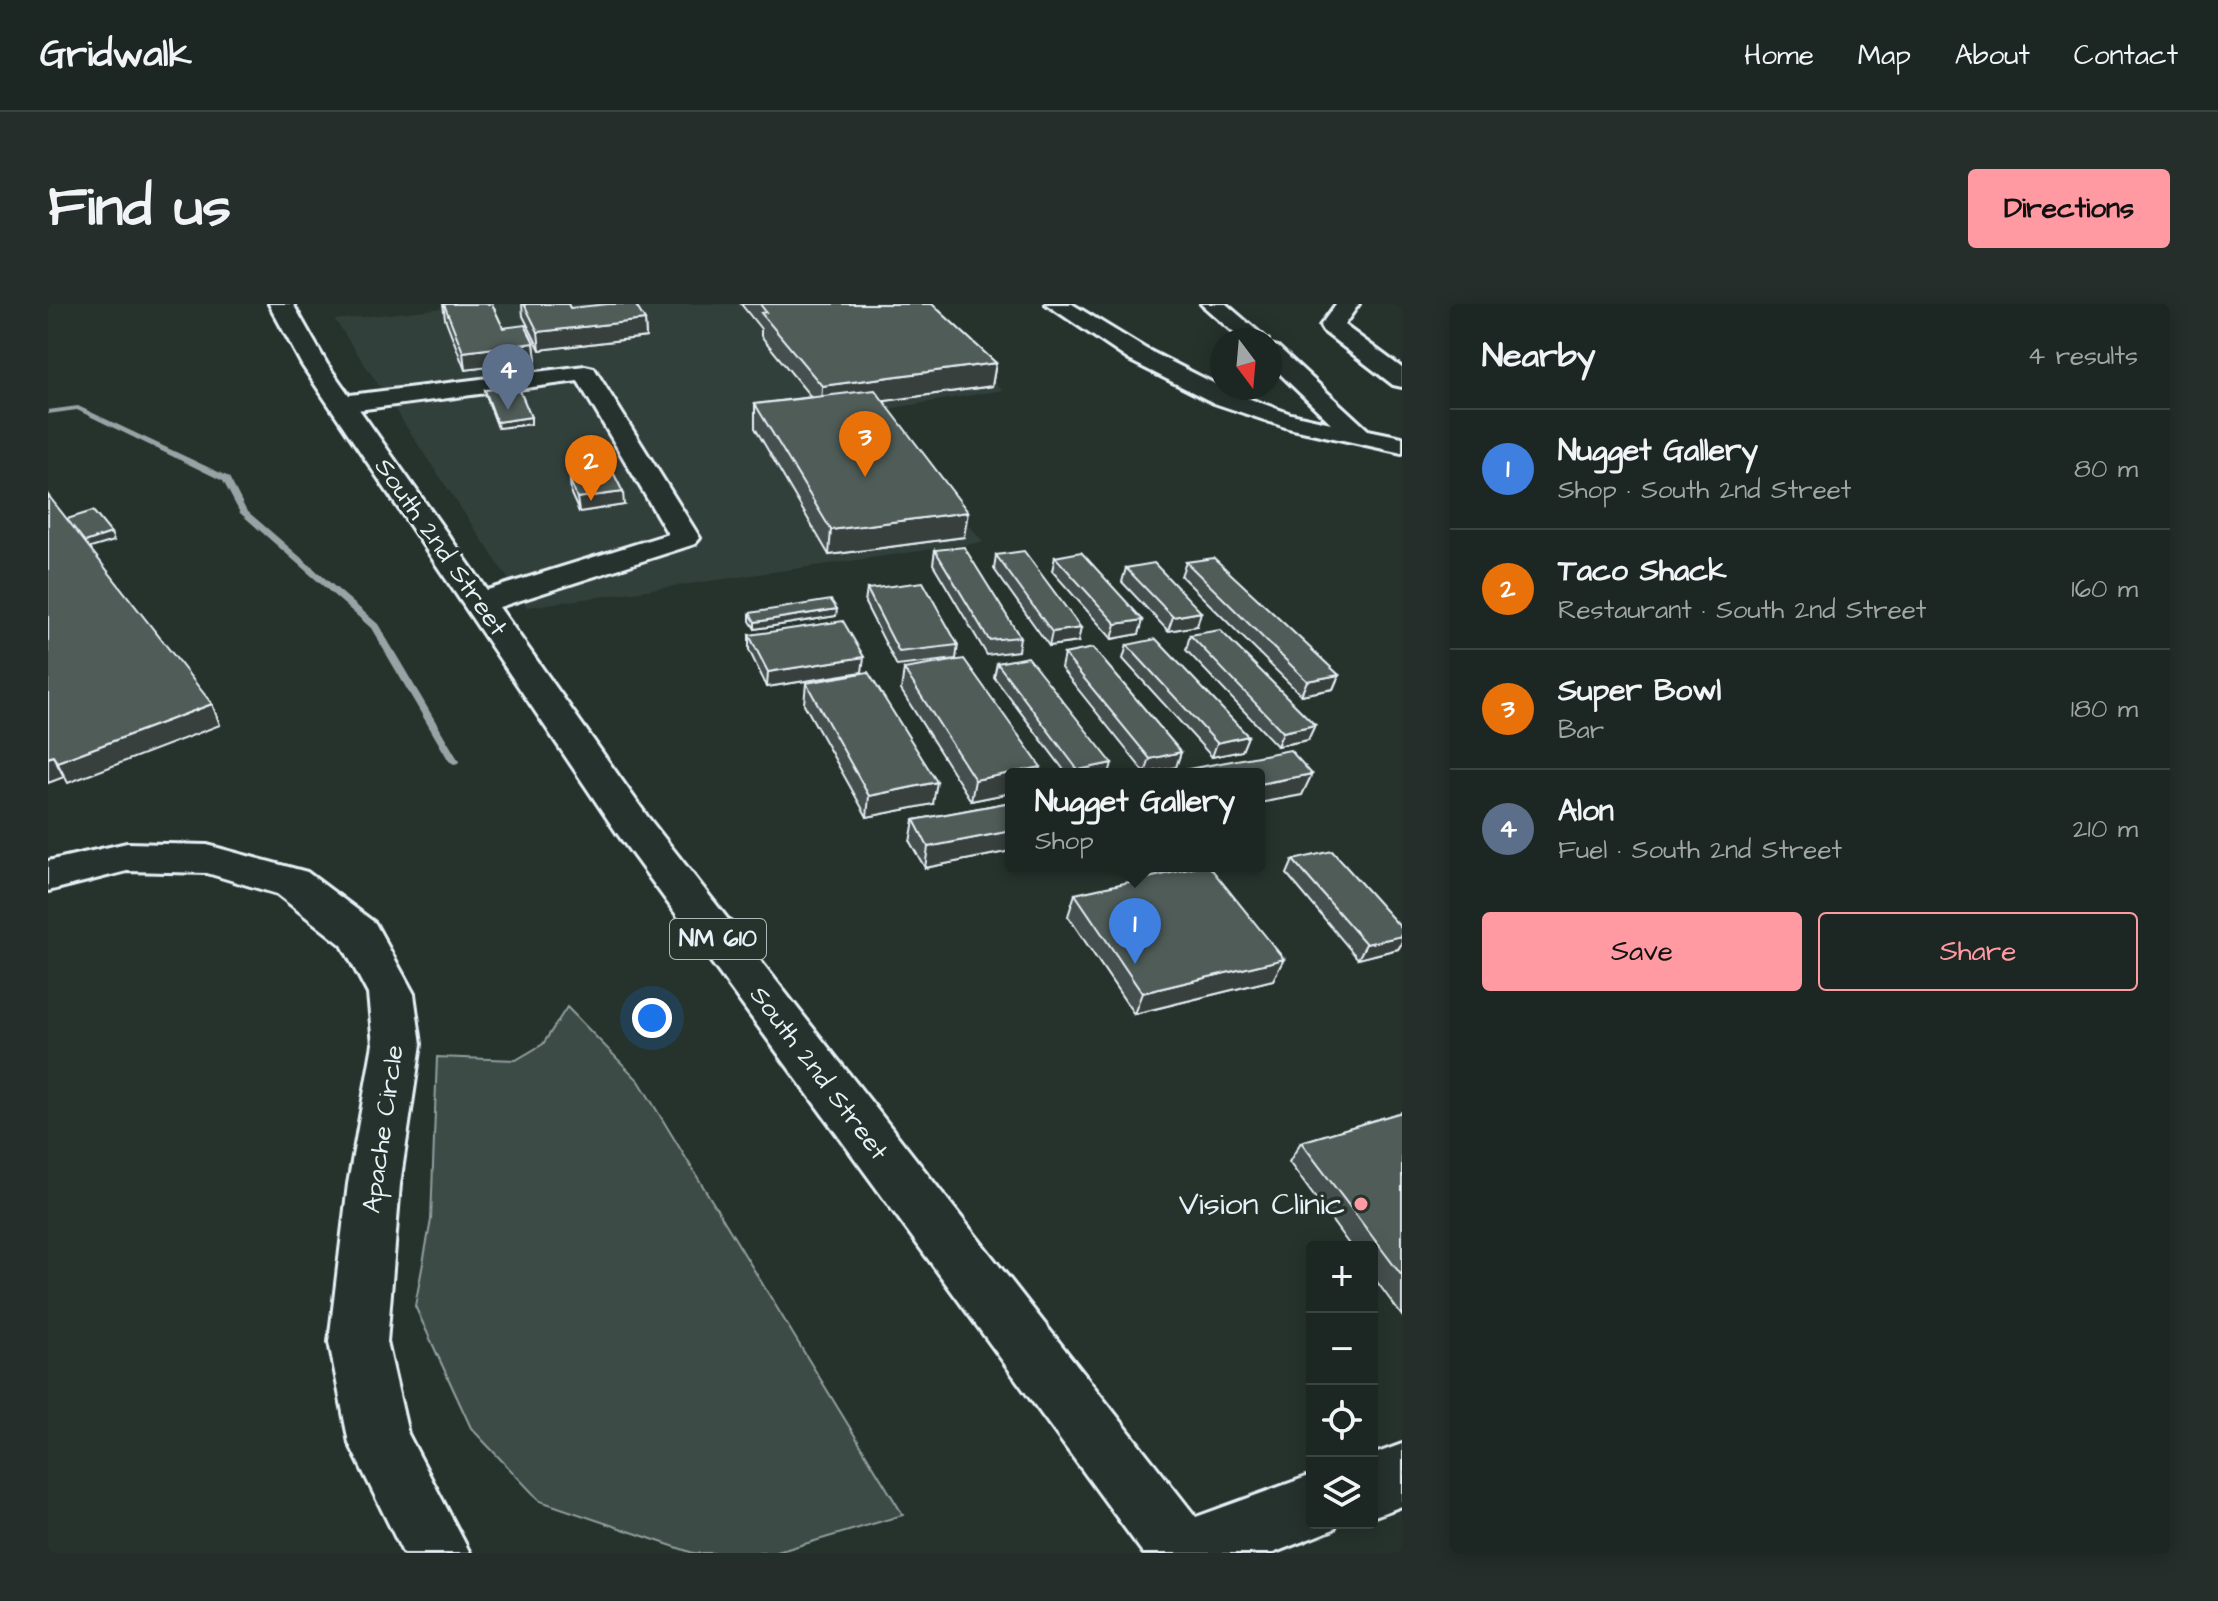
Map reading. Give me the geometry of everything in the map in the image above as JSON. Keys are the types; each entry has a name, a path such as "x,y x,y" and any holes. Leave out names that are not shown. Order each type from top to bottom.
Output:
{"main road":[{"name":"South 2nd Street","path":"281,304 315,365 633,826 1184,1553"},
{"name":"Apache Circle","path":"48,876 127,857 207,859 292,883 359,934 391,994 397,1044 374,1184 358,1342 380,1443 438,1553"},
{"path":"1378,1484 1402,1475"},
{"path":"1184,1553 1306,1509"}],"street":[{"path":"1057,304 1116,342 1210,392 1283,419 1402,445"},
{"path":"1212,304 1241,328"},
{"path":"1348,304 1331,326 1402,380"},
{"path":"1282,362 1358,435"},
{"path":"342,404 585,373 685,538 479,603"}],"shaded area":[{"path":"480,304 913,304 1003,390 875,411 983,542 527,607 335,320"},
{"path":"567,1007 639,1081 903,1515 774,1553 693,1553 540,1501 471,1428 415,1306 431,1220 437,1057 516,1060 543,1044"}],"building":[{"path":"444,304 492,304 503,328 525,325 534,343 463,352"},
{"path":"524,304 568,304 570,308 635,304 645,320 538,332"},
{"path":"760,304 932,304 996,363 822,386 761,313 766,312"},
{"path":"518,386 531,417 497,422 485,390"},
{"path":"875,390 968,512 831,530 755,404"},
{"path":"614,474 623,492 577,498 570,480"},
{"path":"48,495 212,704 57,762 53,756 48,758"},
{"path":"93,511 111,533 85,542 67,519"},
{"path":"964,547 1020,637 989,640 935,550"},
{"path":"1024,551 1081,628 1052,632 996,555"},
{"path":"1081,552 1143,620 1116,624 1055,557"},
{"path":"1214,558 1339,675 1307,681 1186,562"},
{"path":"1154,563 1201,612 1173,617 1126,568"},
{"path":"923,582 958,645 899,652 867,589"},
{"path":"831,600 837,609 755,622 750,613"},
{"path":"843,621 864,657 768,672 749,635"},
{"path":"1220,630 1315,725 1283,732 1190,635"},
{"path":"1156,639 1248,736 1217,743 1127,645"},
{"path":"1093,648 1181,752 1150,759 1064,654"},
{"path":"1028,657 1112,763 1076,768 997,663"},
{"path":"964,659 1041,767 1005,768 1005,774 975,780 904,669"},
{"path":"868,672 937,782 869,796 806,683"},
{"path":"1290,750 1312,774 1265,783 1265,768 1194,768"},
{"path":"1005,803 1005,832 928,847 914,820"},
{"path":"1332,851 1402,929 1402,936 1366,944 1293,860"},
{"path":"1175,872 1214,872 1284,959 1142,993 1075,894"},
{"name":"Vision Clinic","path":"1402,1112 1402,1276 1378,1241 1301,1142"}],"waterway":[{"path":"48,412 78,408 226,479 243,511 375,626 454,761"}],"place":[{"name":"Alon","path":"508,410"},
{"name":"Super Bowl","path":"865,477"},
{"name":"Taco Shack","path":"591,501"},
{"name":"Nugget Gallery","path":"1135,964"},
{"name":"Vision Clinic","path":"1361,1204"}]}
